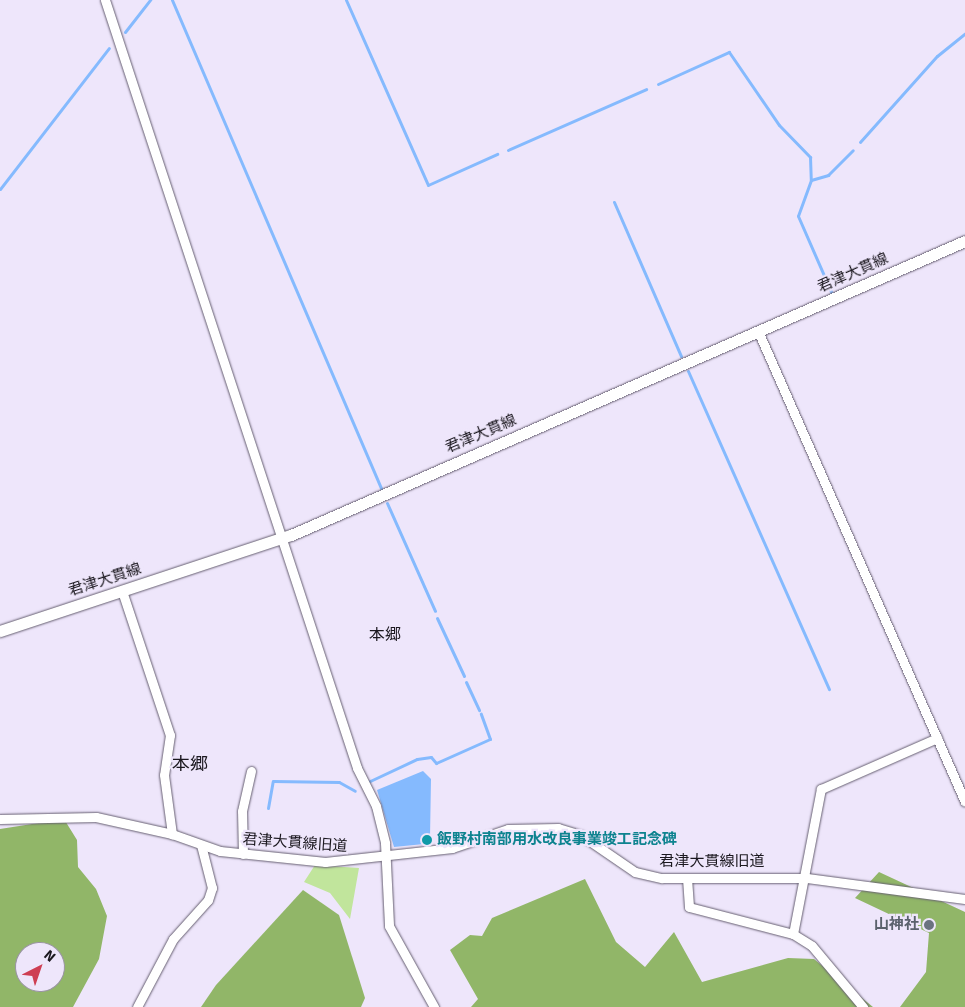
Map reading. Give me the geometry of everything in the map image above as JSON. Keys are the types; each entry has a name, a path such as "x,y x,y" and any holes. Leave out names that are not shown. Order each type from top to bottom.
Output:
{"main road":[{"name":"君津大貫線","path":"0,631 280,539 965,241"}],"street":[{"path":"105,0 280,539 357,768 376,806 386,857 389,926 434,1007"},
{"path":"758,331 965,802"},
{"path":"122,591 170,736 164,775 172,834"},
{"path":"793,934 807,878 821,789 937,738"},
{"path":"243,854 242,811 251,770"},
{"name":"君津大貫線旧道","path":"0,819 96,817 172,834 201,845 243,854 325,862 386,857 452,848 508,829 558,828 581,835 636,872 687,878 807,878 965,899"},
{"path":"137,1007 173,939 208,900 212,888 201,845"},
{"path":"687,878 689,908 793,934 812,946 863,1007"}],"green space":[{"path":"64,819 77,840 78,867 96,889 107,916 99,959 73,1007 0,1007 0,829"},
{"path":"315,865 359,868 350,919 330,893 304,882"},
{"path":"879,872 965,912 965,1007 900,1007 926,972 929,933 855,898"},
{"path":"585,879 616,942 645,967 674,932 702,982 788,958 814,959 873,1007 471,1007 478,999 450,950 470,935 482,936 492,918"},
{"path":"303,890 339,915 365,998 361,1007 201,1007 216,985"}],"water":[{"path":"423,771 431,779 430,838 424,838 424,844 394,847 377,790"}],"waterway":[{"path":"125,32 150,0"},
{"path":"172,0 381,488"},
{"path":"346,0 428,185 497,154"},
{"path":"860,142 937,56 965,33"},
{"path":"0,189 109,48"},
{"path":"658,84 729,52 779,125 810,157 811,180 828,175 853,150"},
{"path":"508,150 646,89"},
{"path":"811,180 798,216 832,294"},
{"path":"614,202 681,356"},
{"path":"688,371 829,689"},
{"path":"387,503 435,611"},
{"path":"437,618 464,676"},
{"path":"466,682 479,710"},
{"path":"370,781 417,759 431,757 436,763 490,739 481,714"},
{"path":"268,808 273,781 339,782 355,791"}],"place":[{"name":"飯野村南部用水改良事業竣工記念碑","path":"427,840"},
{"name":"山神社","path":"929,925"}],"district":[{"name":"本郷","path":"385,635"},
{"name":"本郷","path":"190,764"}]}
